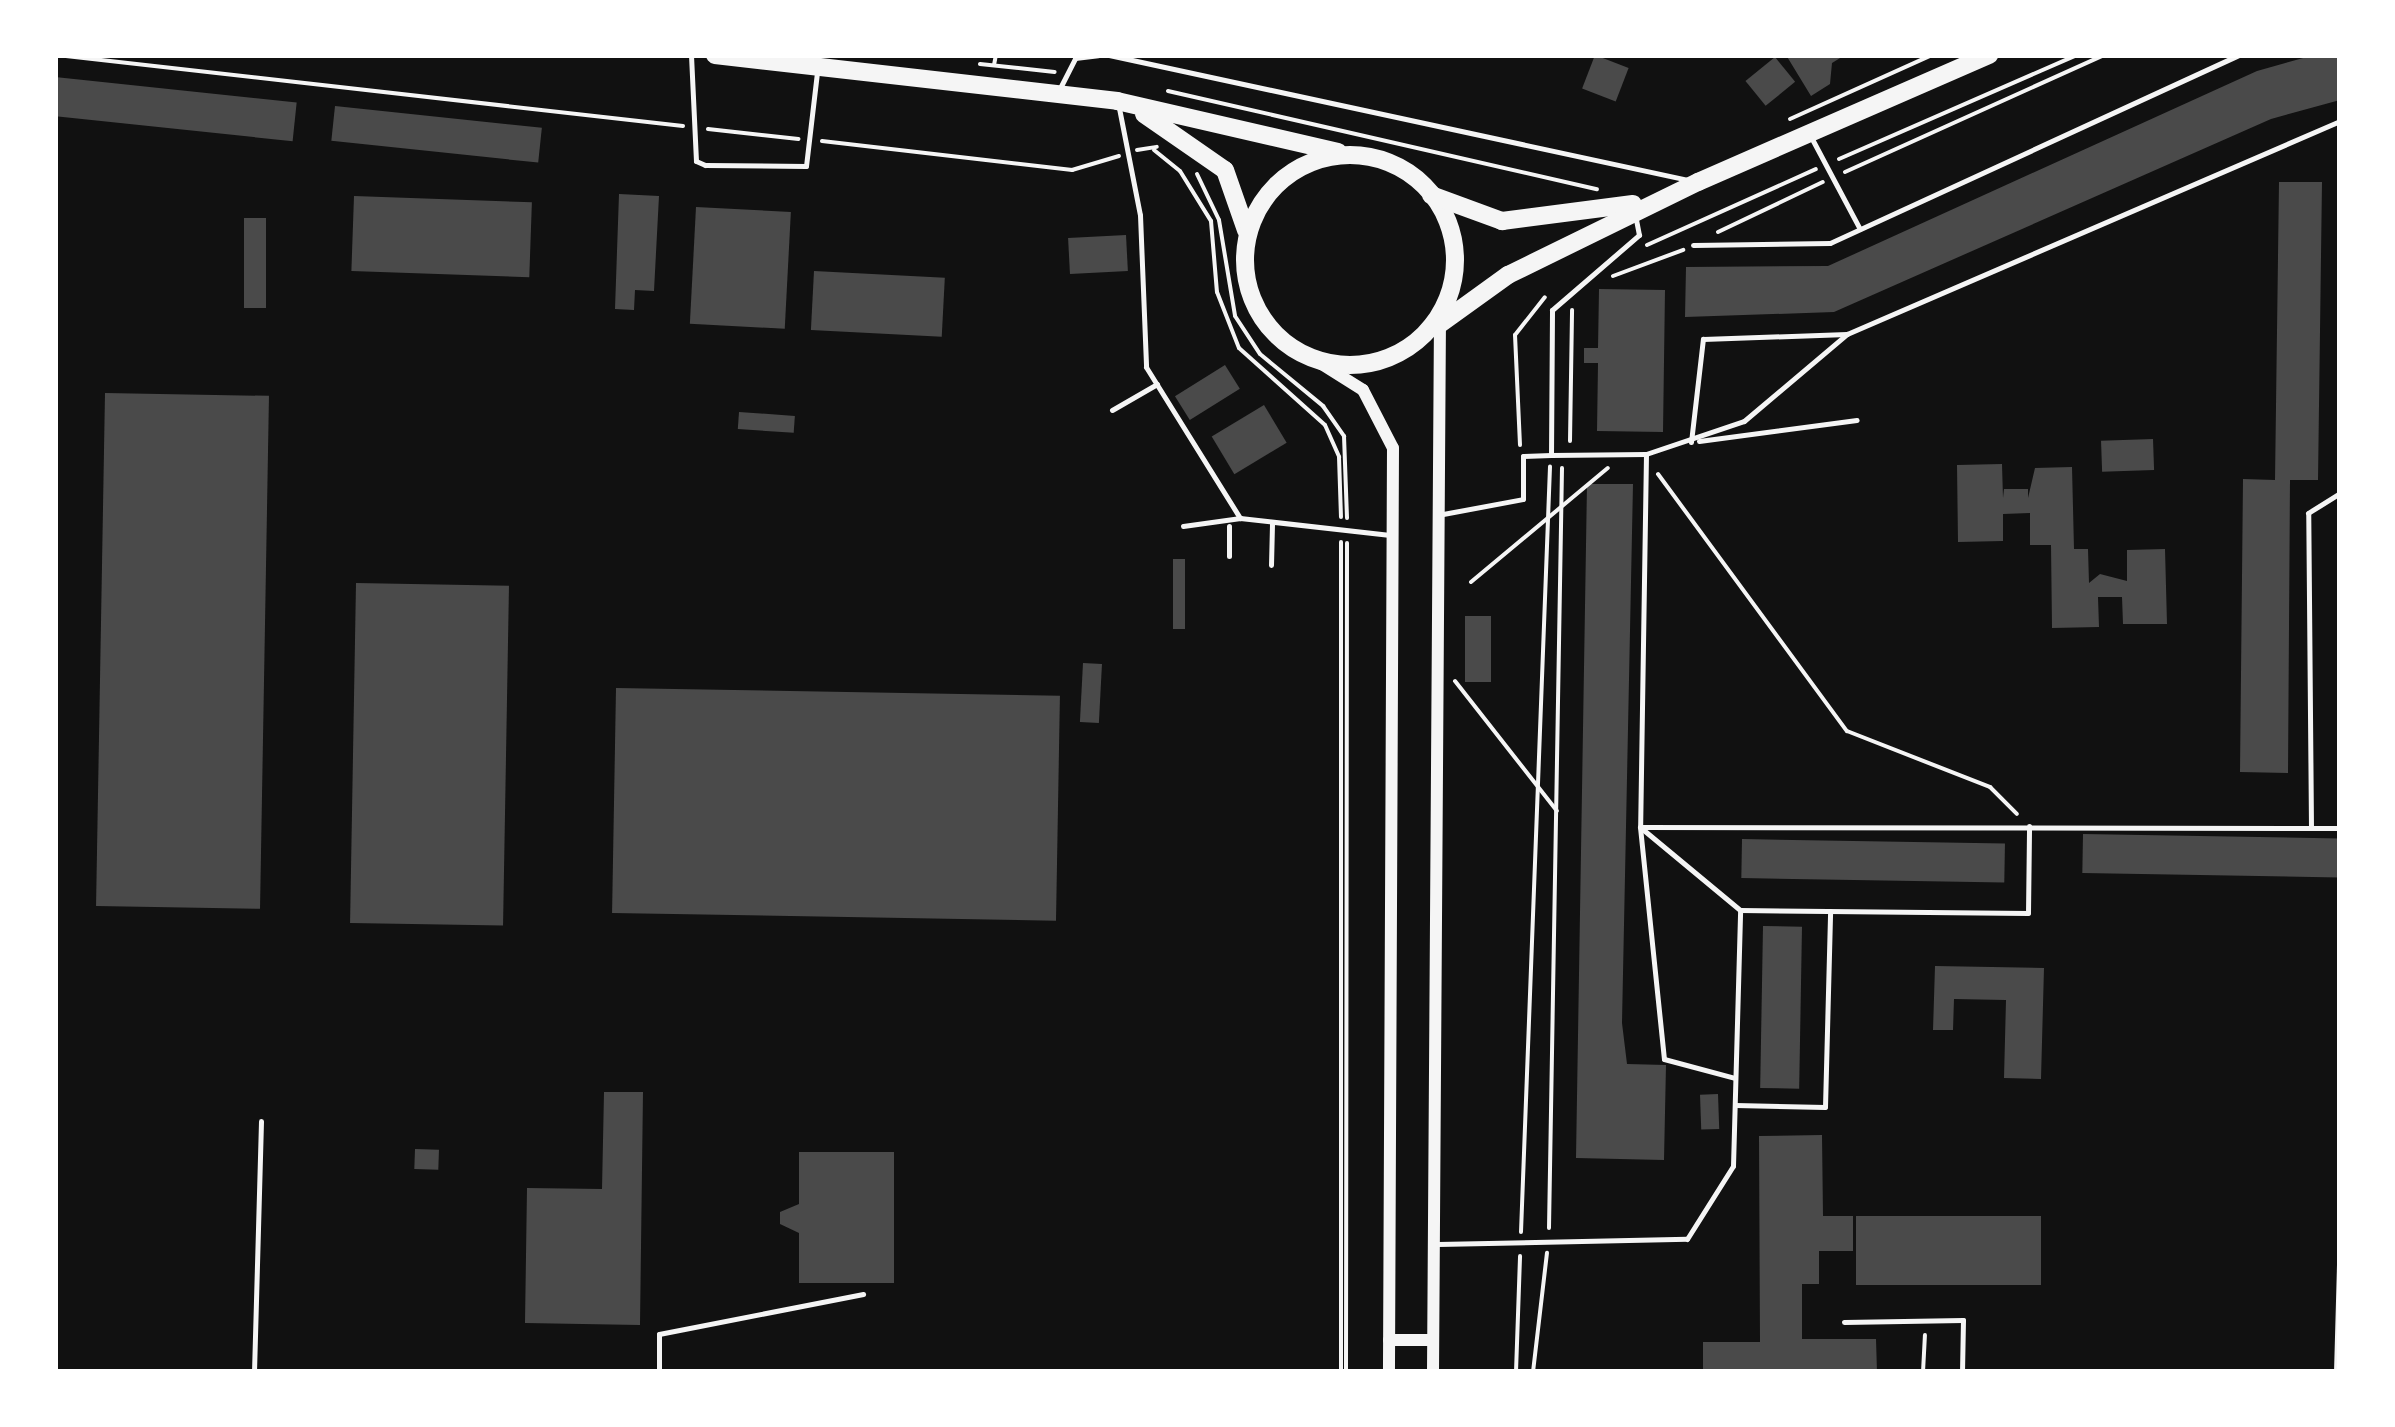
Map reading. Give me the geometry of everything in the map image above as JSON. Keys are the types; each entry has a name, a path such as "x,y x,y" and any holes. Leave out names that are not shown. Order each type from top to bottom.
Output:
{"main road":[{"path":"715,55 1116,100 1380,160 1431,194 1502,221 1537,222 1692,185"},
{"path":"1116,100 1225,170 1247,222 1244,264 1264,322 1312,358 1382,360 1508,275 1692,185 1989,55"},
{"path":"1244,264 1260,204 1281,180 1348,155"},
{"path":"1431,194 1453,247 1440,324"}],"street":[{"path":"1433,1372 1435,516 1440,324"},
{"path":"1312,358 1381,411 1393,448 1389,1372"},
{"path":"1389,1340 1433,1340"}],"lane":[{"path":"691,55 694,127 704,164 798,170 809,140 818,66"},
{"path":"1058,92 1075,58 1098,55"},
{"path":"1109,55 1692,185"},
{"path":"1694,246 1830,244 2238,55"},
{"path":"1116,100 1131,152 1146,367 1240,518"},
{"path":"1435,516 1523,499 1522,456 1646,454 1744,421 1847,334 2340,121 2340,162"},
{"path":"1809,135 1860,230"},
{"path":"1551,455 1552,310 1639,235 1635,213"},
{"path":"1691,442 1704,338 1847,334"},
{"path":"1112,410 1157,384"},
{"path":"1691,442 1857,420"},
{"path":"1646,454 1640,827 1664,1060 1735,1078"},
{"path":"2311,828 2308,514 2340,493"},
{"path":"1183,526 1229,526 1240,518 1392,536"},
{"path":"1271,565 1272,522"},
{"path":"1229,526 1229,556"},
{"path":"1640,827 1740,910 2028,913 2029,826"},
{"path":"1640,827 2340,828"},
{"path":"1433,1244 1687,1239 1733,1166 1740,910"},
{"path":"1735,1105 1825,1107 1830,911"},
{"path":"254,1372 261,1121"},
{"path":"2336,1372 2340,1230"},
{"path":"658,1372 659,1334 863,1294"},
{"path":"1844,1322 1963,1320 1962,1372"}],"path":[{"path":"57,55 1072,170 1149,147 1167,148 1199,176 1219,220 1234,316 1260,354 1324,406 1344,436 1343,1372"},
{"path":"1786,121 1932,55"},
{"path":"1533,1372 1548,1242 1561,508 1570,454 1572,304 1582,284 1694,246 2104,55"},
{"path":"974,64 1068,73"},
{"path":"1160,90 1606,191"},
{"path":"1149,147 1167,156 1205,209 1217,292 1239,348 1325,425 1339,457 1344,529"},
{"path":"1516,1372 1551,455 1513,443 1510,376 1515,335 1533,303 1560,288"},
{"path":"1471,582 1561,508 1589,476 1646,454 1847,731 1990,787 2029,826"},
{"path":"1454,666 1455,683 1557,811"},
{"path":"1923,1372 1925,1320"}],"building":[{"path":"1595,55 1629,68 1616,102 1582,89"},
{"path":"1786,55 1845,55 1832,63 1830,84 1811,96"},
{"path":"2314,55 2340,55 2340,100 2271,119 1834,312 1685,317 1686,267 1828,266 2257,71"},
{"path":"1775,57 1795,82 1766,106 1745,81"},
{"path":"55,77 297,102 293,141 55,116"},
{"path":"335,106 542,128 538,163 331,141"},
{"path":"2279,182 2322,182 2318,480 2290,480 2288,773 2240,772 2243,479 2275,480"},
{"path":"619,194 659,196 654,291 635,290 634,310 615,309"},
{"path":"354,196 532,202 529,277 351,271"},
{"path":"696,207 791,212 785,329 690,324"},
{"path":"244,218 266,218 266,308 244,308"},
{"path":"1126,235 1128,271 1070,274 1068,238"},
{"path":"814,271 945,278 942,337 811,330"},
{"path":"1599,289 1665,290 1663,432 1597,431 1598,363 1584,363 1584,348 1598,348"},
{"path":"1225,365 1240,389 1190,420 1175,396"},
{"path":"105,393 269,396 260,909 96,906"},
{"path":"1264,405 1287,443 1234,474 1212,436"},
{"path":"739,412 795,416 794,433 738,429"},
{"path":"2153,439 2154,470 2102,472 2101,441"},
{"path":"2002,464 2003,498 2004,489 2028,489 2028,498 2035,468 2072,467 2074,549 2088,549 2089,583 2100,574 2127,581 2127,550 2165,549 2167,624 2123,624 2122,597 2098,597 2099,627 2052,628 2051,545 2030,545 2030,513 2003,514 2003,541 1958,542 1957,465"},
{"path":"1587,484 1633,484 1622,1023 1627,1064 1666,1065 1664,1160 1576,1158"},
{"path":"1173,559 1185,559 1185,629 1173,629"},
{"path":"356,583 509,586 503,926 350,923"},
{"path":"1465,616 1491,616 1491,682 1465,682"},
{"path":"1083,663 1102,664 1099,723 1080,722"},
{"path":"616,688 1060,696 1056,921 612,913"},
{"path":"2083,834 2340,838 2339,877 2082,873"},
{"path":"1742,839 2005,844 2004,883 1741,878"},
{"path":"1763,926 1802,927 1799,1089 1760,1088"},
{"path":"1935,966 2044,968 2041,1079 2004,1078 2006,1000 1954,999 1953,1030 1933,1030"},
{"path":"604,1092 643,1092 640,1325 525,1323 527,1188 602,1189"},
{"path":"1718,1094 1719,1129 1701,1130 1700,1095"},
{"path":"1822,1135 1823,1216 1853,1216 1853,1251 1819,1251 1819,1284 1802,1284 1802,1339 1876,1339 1877,1372 1703,1372 1703,1342 1760,1342 1759,1136"},
{"path":"415,1149 439,1150 438,1170 414,1169"},
{"path":"799,1152 894,1152 894,1283 799,1283 799,1233 780,1224 780,1212 799,1204"},
{"path":"1856,1216 2041,1216 2041,1285 1856,1285"}]}
